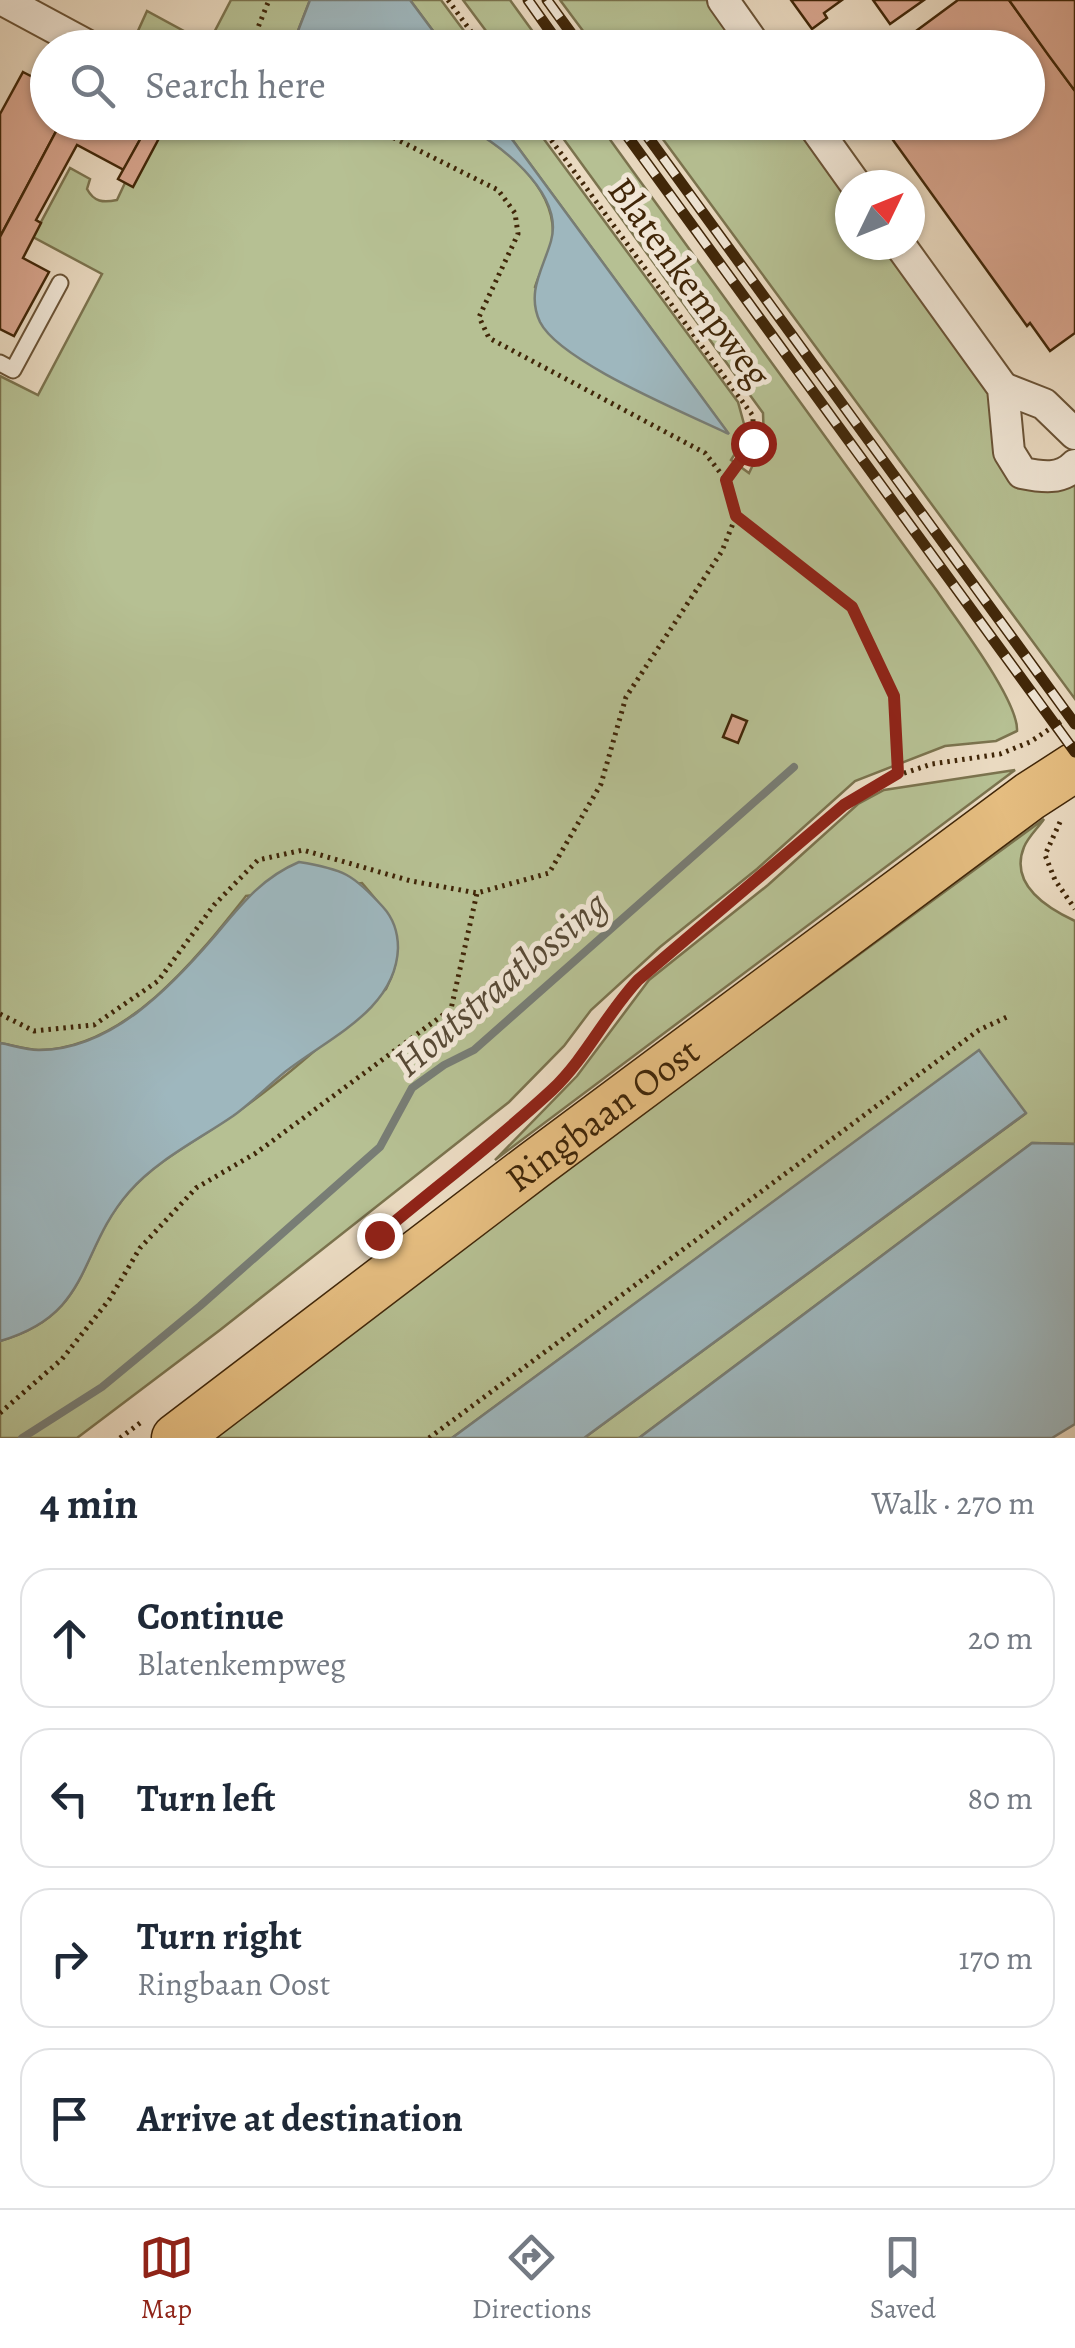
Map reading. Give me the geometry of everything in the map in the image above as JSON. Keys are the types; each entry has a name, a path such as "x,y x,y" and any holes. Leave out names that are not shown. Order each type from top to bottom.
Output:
{"main road":[{"name":"Ringbaan Oost","path":"161,1428 1058,791 1075,756"}],"street":[{"path":"3,0 59,30"},
{"path":"723,0 744,30"},
{"path":"824,140 845,170"},
{"path":"911,260 1004,388 1009,452 1022,474 1062,474 1075,465"},
{"path":"1004,388 1044,404 1075,434"}],"lane":[{"path":"0,363 13,370 60,283"}],"path":[{"path":"257,30 269,0"},
{"path":"448,0 470,30"},
{"path":"398,140 498,190 514,213 518,234 479,316 489,338 705,453 726,480 736,516 852,607 894,696 898,773"},
{"name":"Blatenkempweg","path":"551,140 753,416 753,443 726,480"},
{"path":"0,1014 34,1031 94,1025 158,981 214,905 258,860 303,850 411,881 477,893 549,873 601,784 626,697 722,550 736,516"},
{"name":"Ringbaan Oost","path":"394,1223 553,1088 580,1058 613,1006 638,980 844,805 898,773 1000,754 1030,742 1075,712"},
{"path":"1058,791 1054,830 1045,855 1055,880 1075,908"},
{"path":"0,1412 62,1359 109,1300 140,1248 196,1188 256,1152 450,1009 477,893"},
{"path":"429,1438 979,1030 1008,1016"},
{"path":"120,1438 161,1428"}],"green space":[{"path":"231,0 310,0 298,30 215,30"},
{"path":"410,0 441,0 463,30 432,30"},
{"path":"463,0 510,0 532,30 485,30"},
{"path":"560,0 710,0 732,30 582,30"},
{"path":"147,11 182,30 138,30"},
{"path":"145,140 489,140 534,181 551,215 553,234 535,287 727,432 512,140 545,140 738,402 747,435 731,460 749,473 764,442 763,413 564,140 610,140 971,640 1008,700 1017,731 996,741 945,746 855,781 591,1010 564,1046 509,1102 220,1330 77,1438 0,1438 0,1341 30,1329 52,1315 68,1298 112,1214 140,1180 273,1086 386,989 397,957 390,920 362,883 246,896 182,972 130,1017 71,1046 39,1050 0,1043 0,376 38,395 102,274 33,237 70,168 90,179 87,189 96,199 117,200"},
{"path":"664,140 810,140 835,174 835,260 897,260 990,394 1000,444 1075,482 1075,699"},
{"path":"1015,770 495,1160 577,1076 649,980 768,885 858,804 884,790"},
{"path":"1044,819 1024,847 1022,872 1033,893 1075,921 1075,1144 1032,1143 639,1438 584,1438 1025,1114 979,1051 452,1438 205,1438 524,1200"}],"water":[{"path":"310,0 410,0 432,30 298,30"},
{"path":"488,140 513,140 729,434 626,385 552,337 540,322 535,301 537,281 551,241 553,223 548,204 524,170"},
{"path":"299,862 346,875 387,911 398,948 386,989 357,1021 140,1181 112,1215 68,1298 52,1315 30,1329 0,1341 0,1043 33,1050 64,1047 114,1028 178,976 262,885"},
{"path":"979,1050 1026,1113 584,1438 452,1438"},
{"path":"1032,1143 1075,1144 1075,1424 1052,1438 639,1438"}],"building":[{"path":"791,0 842,0 824,13 827,18 812,29"},
{"path":"873,0 924,0 890,24"},
{"path":"958,0 1009,0 1031,30 917,30"},
{"path":"1009,0 1075,0 1075,91 1045,50 1045,30 1030,30"},
{"path":"1045,50 1075,91 1075,333 1050,351 1030,323 1027,326 925,184 925,170 915,170 893,140 1045,140"},
{"path":"23,72 30,76 30,140 51,140 0,237 0,114"},
{"path":"51,140 140,140 124,170 77,145 36,220 41,223 23,258 49,272 14,336 0,329 0,237"},
{"path":"140,140 158,140 133,187 118,179"},
{"path":"732,715 747,721 738,743 723,737"}],"waterway":[{"name":"Houtstraatlossing","path":"22,1438 102,1387 200,1306 380,1147 412,1088 474,1050 794,767"}],"railway":[{"path":"528,0 549,30"},
{"path":"547,0 569,30"},
{"path":"630,140 1075,752"},
{"path":"650,140 1075,724"}],"route":[{"path":"379,1235 553,1088 580,1058 613,1006 638,980 844,805 898,773 894,696 852,607 736,516 726,480 753,443"}]}
